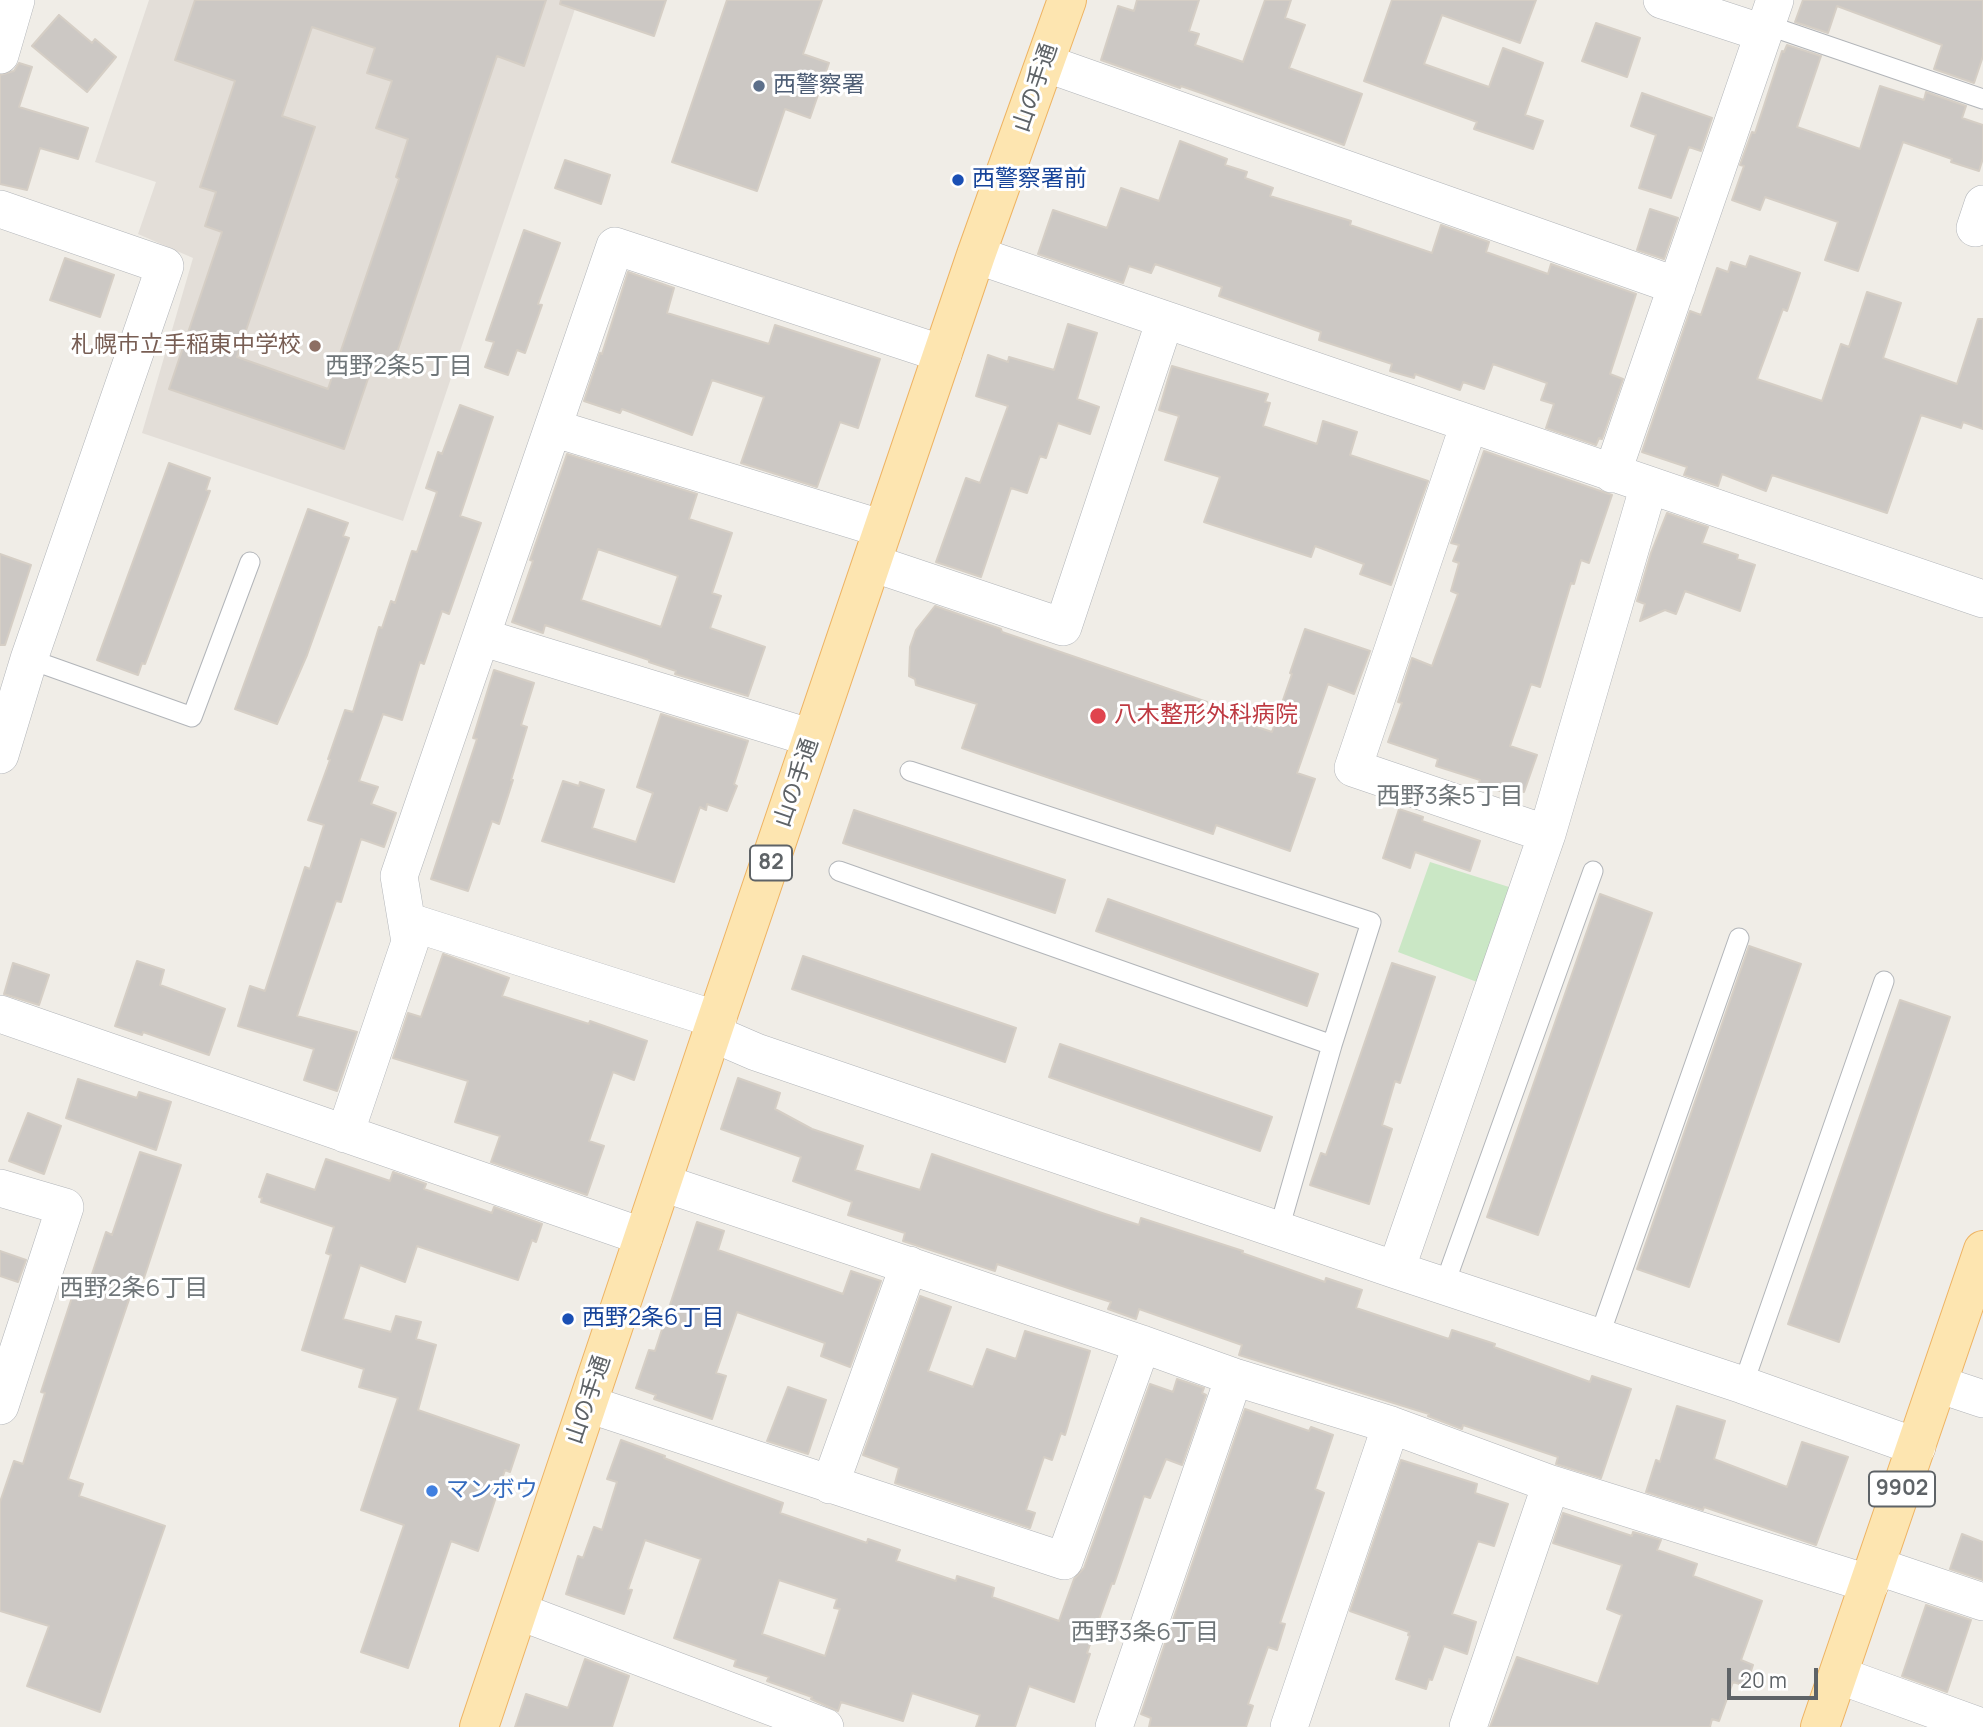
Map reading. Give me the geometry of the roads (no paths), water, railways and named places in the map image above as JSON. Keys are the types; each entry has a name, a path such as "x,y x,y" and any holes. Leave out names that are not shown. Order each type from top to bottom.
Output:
{"main road":[{"name":"山の手通","path":"479,1727 1065,0"},
{"name":"9902","path":"1820,1727 1983,1250"}],"street":[{"path":"0,55 16,0"},
{"path":"1612,474 1768,19 1662,0"},
{"path":"1045,62 1677,286"},
{"path":"0,209 165,266 29,659 0,755"},
{"path":"345,1134 410,942 399,876 615,246 943,354"},
{"path":"976,256 1983,600"},
{"path":"553,428 878,546 1063,627 1165,320"},
{"path":"1469,424 1353,768 1547,834"},
{"path":"1395,1270 1547,834 1649,485"},
{"path":"481,637 813,738"},
{"path":"407,921 715,1027 756,1052 1742,1385 1917,1447"},
{"path":"0,1014 644,1237"},
{"path":"663,1183 1234,1377 1391,1425 1551,1484 1873,1575 1983,1602"},
{"path":"0,1188 65,1208 0,1406"},
{"path":"830,1485 909,1265"},
{"path":"588,1404 1064,1561 1142,1344"},
{"path":"1114,1727 1234,1377"},
{"path":"1938,1384 1983,1399"},
{"path":"1289,1727 1391,1425"},
{"path":"1468,1727 1551,1484"},
{"path":"518,1611 825,1727"},
{"path":"1838,1675 1982,1727"}],"lane":[{"path":"1768,19 1983,99"},
{"path":"29,659 192,717 250,562"},
{"path":"910,771 1371,922 1279,1229"},
{"path":"1444,1286 1593,870"},
{"path":"839,871 1332,1045"},
{"path":"1599,1337 1739,938"},
{"path":"1742,1385 1884,981"}],"place":[{"name":"西警察署","path":"759,86"},
{"name":"西警察署前","path":"958,180"},
{"name":"札幌市立手稲東中学校","path":"315,346"},
{"name":"八木整形外科病院","path":"1098,716"},
{"name":"西野2条6丁目","path":"568,1319"},
{"name":"マンボウ","path":"432,1491"}],"district":[{"name":"西野2条5丁目","path":"399,367"},
{"name":"西野3条5丁目","path":"1450,797"},
{"name":"西野2条6丁目","path":"134,1289"},
{"name":"西野3条6丁目","path":"1145,1633"}]}
